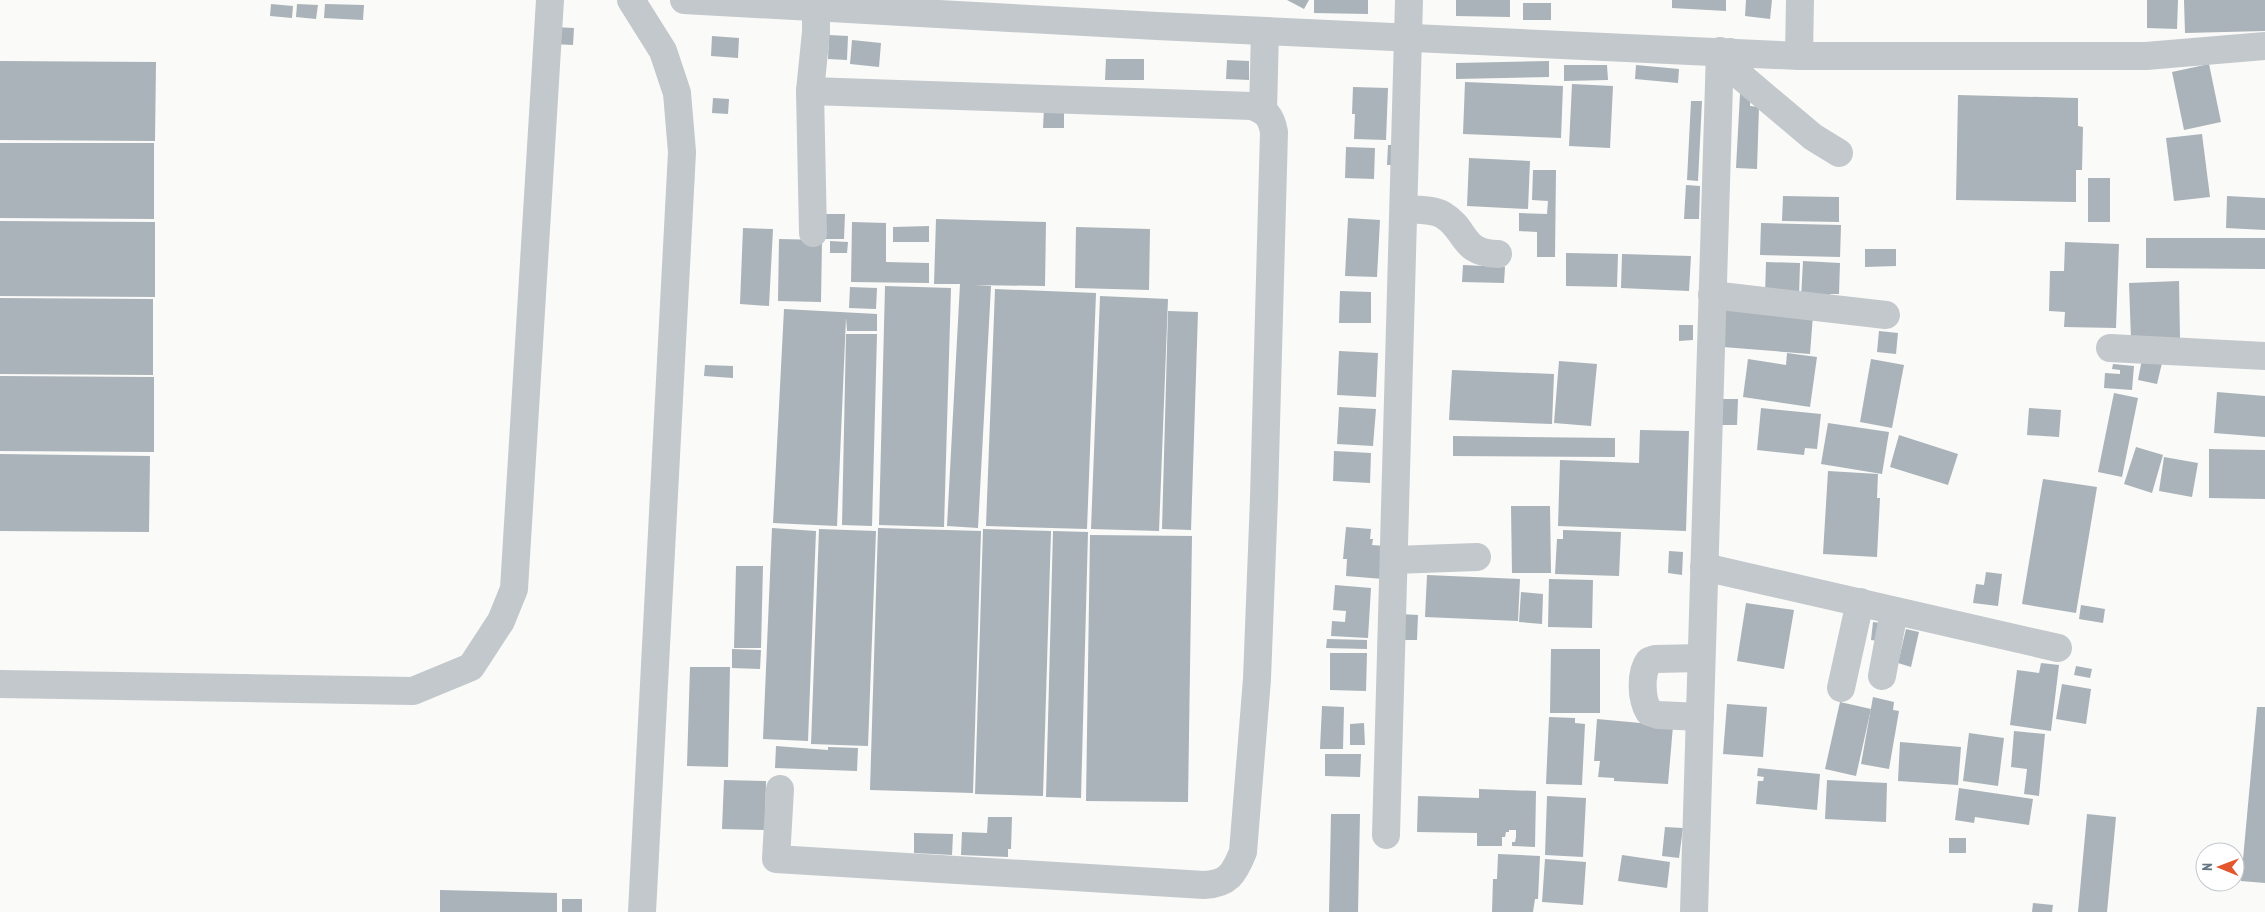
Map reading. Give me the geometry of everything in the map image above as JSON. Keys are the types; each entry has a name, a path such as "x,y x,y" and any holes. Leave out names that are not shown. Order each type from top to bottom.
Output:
{"street":[{"path":"0,684 413,691 471,667 501,621 514,589 550,0"},
{"path":"631,0 663,51 677,93 682,152 642,912"},
{"path":"684,0 816,9 1018,10 1265,31 1799,56 2146,56 2265,46"},
{"path":"1386,835 1409,0"},
{"path":"1799,56 1800,0"},
{"path":"813,233 810,91 816,32 816,9"},
{"path":"1263,110 1265,31"},
{"path":"1725,52 1743,78 1813,137 1839,153"},
{"path":"1694,912 1712,294 1725,52"},
{"path":"780,789 776,859 1216,885 1226,880 1236,869 1243,852 1257,679 1274,132 1271,117 1263,110 1252,106 810,91"},
{"path":"1404,210 1440,214 1449,219 1469,246 1485,254 1498,254"},
{"path":"1712,294 1886,315"},
{"path":"2110,348 2265,356"},
{"path":"1394,560 1477,557"},
{"path":"1704,566 2058,648"},
{"path":"1841,688 1860,602"},
{"path":"1882,676 1894,610"},
{"path":"1700,718 1658,715 1649,712 1643,697 1644,674 1649,661 1655,659 1701,658"}],"building":[{"path":"1287,0 1309,0 1304,9"},
{"path":"1314,0 1368,0 1368,14 1314,13"},
{"path":"1456,0 1510,0 1510,17 1456,16"},
{"path":"1672,0 1726,0 1726,11 1672,8"},
{"path":"1746,0 1772,0 1770,19 1745,16"},
{"path":"2147,0 2178,0 2177,29 2147,28"},
{"path":"2184,0 2265,0 2265,31 2185,33"},
{"path":"1523,3 1551,3 1551,20 1523,20"},
{"path":"271,4 293,6 292,18 270,16"},
{"path":"297,4 318,5 316,19 296,17"},
{"path":"325,4 364,5 363,20 324,18"},
{"path":"554,27 574,28 573,45 553,44"},
{"path":"829,35 848,36 847,60 828,59"},
{"path":"712,36 739,38 738,58 711,56"},
{"path":"852,40 881,43 879,67 850,64"},
{"path":"1106,59 1144,59 1144,80 1105,80"},
{"path":"1227,60 1249,61 1249,80 1226,79"},
{"path":"0,61 156,62 155,141 0,140"},
{"path":"1549,61 1549,77 1456,79 1456,63"},
{"path":"2209,64 2221,122 2184,130 2172,72"},
{"path":"1564,65 1607,65 1608,80 1564,81"},
{"path":"1636,65 1679,69 1678,83 1635,79"},
{"path":"1465,82 1563,86 1561,138 1463,134"},
{"path":"1572,84 1613,86 1610,148 1569,146"},
{"path":"1353,87 1388,88 1386,140 1354,139 1355,114 1352,114"},
{"path":"1740,94 1751,95 1750,106 1759,107 1757,169 1736,168"},
{"path":"1958,95 2078,98 2078,126 2083,127 2082,170 2076,170 2076,202 1956,200"},
{"path":"713,98 729,99 728,114 712,113"},
{"path":"1691,101 1702,101 1698,181 1687,180"},
{"path":"1064,107 1064,128 1043,128 1044,108"},
{"path":"2202,134 2210,197 2174,201 2166,138"},
{"path":"0,143 154,143 154,219 0,218"},
{"path":"1388,145 1396,145 1394,165 1387,165"},
{"path":"1346,147 1375,148 1374,179 1345,178"},
{"path":"1469,158 1530,161 1528,209 1467,206"},
{"path":"1533,170 1556,170 1555,257 1537,257 1537,232 1519,231 1519,213 1547,214 1548,201 1532,200"},
{"path":"2088,178 2110,178 2110,222 2088,222"},
{"path":"1686,185 1700,186 1699,219 1684,219"},
{"path":"1783,196 1839,197 1839,222 1782,221"},
{"path":"2227,196 2265,198 2265,230 2226,228"},
{"path":"819,214 845,214 844,239 819,239"},
{"path":"1348,218 1380,220 1377,277 1345,276"},
{"path":"936,219 1046,222 1045,286 973,285 991,286 978,528 947,526 960,284 934,284"},
{"path":"0,221 155,222 155,297 0,296"},
{"path":"852,222 886,223 886,262 929,263 929,283 851,282"},
{"path":"1761,223 1841,225 1840,257 1760,255"},
{"path":"929,226 929,242 893,242 893,227"},
{"path":"1076,227 1150,229 1149,290 1075,288"},
{"path":"743,228 773,229 769,306 740,304"},
{"path":"2146,238 2265,238 2265,269 2146,268"},
{"path":"779,239 822,240 821,302 778,301"},
{"path":"830,241 848,242 847,253 830,253"},
{"path":"2065,242 2119,244 2116,328 2064,327 2065,312 2049,311 2050,271 2064,271"},
{"path":"1865,249 1896,249 1896,266 1865,267"},
{"path":"1566,253 1618,254 1617,287 1566,286"},
{"path":"1622,254 1691,256 1689,291 1621,288"},
{"path":"1803,261 1840,263 1839,294 1830,294 1830,301 1801,299"},
{"path":"1766,262 1800,263 1799,296 1765,295"},
{"path":"1463,265 1505,267 1504,283 1462,282"},
{"path":"2179,281 2180,338 2131,339 2129,283"},
{"path":"885,286 951,288 944,527 879,525"},
{"path":"850,287 877,288 876,309 849,308"},
{"path":"995,289 1096,293 1087,529 986,526"},
{"path":"1340,291 1371,292 1371,323 1339,323"},
{"path":"1100,296 1168,299 1159,531 1091,529"},
{"path":"0,298 153,299 153,375 0,374"},
{"path":"1726,308 1813,315 1810,354 1723,347"},
{"path":"784,309 877,314 877,331 847,331 846,318 837,526 773,523"},
{"path":"1168,311 1198,312 1191,530 1162,529"},
{"path":"1679,325 1693,325 1693,340 1679,341"},
{"path":"1879,331 1898,333 1896,354 1877,352"},
{"path":"846,334 877,334 872,526 842,525"},
{"path":"1339,351 1378,353 1376,397 1337,395"},
{"path":"1787,353 1817,357 1810,407 1743,397 1748,359 1786,365"},
{"path":"1871,359 1904,365 1892,428 1860,422"},
{"path":"2142,359 2162,363 2157,384 2138,380"},
{"path":"1559,361 1597,364 1591,426 1554,423"},
{"path":"2113,364 2134,366 2132,390 2104,388 2105,373 2120,374 2120,370 2112,369"},
{"path":"705,365 733,366 733,378 704,376"},
{"path":"1452,370 1554,374 1552,424 1449,420"},
{"path":"0,376 154,377 154,452 0,451"},
{"path":"2217,392 2265,396 2265,437 2214,433"},
{"path":"2114,393 2138,398 2122,477 2098,472"},
{"path":"1722,399 1738,399 1737,425 1721,425"},
{"path":"1339,407 1376,409 1373,446 1337,444"},
{"path":"1761,408 1821,414 1817,449 1805,448 1804,455 1757,450"},
{"path":"2029,408 2061,410 2059,437 2027,435"},
{"path":"1828,423 1889,432 1882,474 1821,464"},
{"path":"1640,430 1689,431 1686,531 1558,526 1560,460 1639,463"},
{"path":"1899,435 1958,454 1948,485 1890,467"},
{"path":"1453,436 1615,438 1615,457 1453,456"},
{"path":"2136,447 2163,455 2152,493 2124,484"},
{"path":"2209,449 2265,450 2265,499 2209,498"},
{"path":"1334,451 1371,453 1370,483 1333,481"},
{"path":"0,454 150,456 149,532 0,531"},
{"path":"2164,457 2198,463 2192,497 2159,491"},
{"path":"1828,471 1878,474 1877,498 1880,498 1877,557 1823,554"},
{"path":"2043,479 2097,487 2076,613 2022,604"},
{"path":"1511,506 1550,506 1551,573 1512,573"},
{"path":"1346,527 1371,529 1370,539 1373,539 1372,545 1385,546 1383,579 1346,576 1347,559 1343,559"},
{"path":"772,528 816,531 808,741 763,739"},
{"path":"878,528 981,531 973,793 870,790"},
{"path":"819,529 876,531 868,746 811,744"},
{"path":"983,529 1051,531 1043,796 975,794"},
{"path":"1563,530 1621,532 1619,576 1555,574 1557,539 1563,539"},
{"path":"1053,531 1088,532 1081,798 1046,797"},
{"path":"1090,535 1192,536 1188,802 1086,801"},
{"path":"1669,551 1683,552 1682,575 1668,573"},
{"path":"736,566 763,566 761,648 734,648"},
{"path":"1986,572 2002,574 1998,606 1973,603 1976,584 1984,585"},
{"path":"1427,575 1520,579 1518,621 1425,617"},
{"path":"1549,579 1593,580 1592,628 1548,627"},
{"path":"1335,585 1371,588 1368,638 1331,636 1332,621 1345,622 1346,611 1333,610"},
{"path":"1521,592 1543,594 1542,624 1519,622"},
{"path":"1746,603 1794,610 1784,669 1737,661"},
{"path":"2081,605 2105,609 2103,623 2079,619"},
{"path":"1400,614 1418,615 1417,640 1399,640"},
{"path":"1873,622 1881,623 1879,641 1871,640"},
{"path":"1906,629 1919,632 1911,667 1898,663"},
{"path":"1327,639 1367,640 1367,649 1326,648"},
{"path":"732,649 761,650 760,669 732,668"},
{"path":"1551,649 1600,649 1600,713 1550,713"},
{"path":"1330,653 1367,653 1366,691 1330,690"},
{"path":"2041,663 2059,665 2051,731 2010,725 2017,670 2039,673"},
{"path":"2076,666 2092,669 2090,678 2074,675"},
{"path":"690,667 730,667 728,767 687,766"},
{"path":"2062,684 2091,689 2086,724 2056,719"},
{"path":"1873,697 1894,702 1893,710 1899,711 1889,769 1861,764"},
{"path":"1840,702 1871,709 1856,776 1825,769"},
{"path":"1727,704 1767,707 1763,757 1723,754"},
{"path":"1322,706 1344,707 1343,749 1320,749"},
{"path":"2257,707 2265,707 2265,883 2245,881 2245,842"},
{"path":"1549,717 1575,718 1575,723 1585,724 1582,785 1546,784"},
{"path":"1597,719 1673,726 1668,784 1614,781 1614,778 1598,777 1600,761 1594,761"},
{"path":"1364,723 1365,745 1350,745 1350,724"},
{"path":"2014,731 2045,734 2039,796 2024,794 2027,769 2011,767"},
{"path":"1969,733 2004,738 1998,786 1963,781"},
{"path":"1900,742 1961,747 1958,785 1898,781"},
{"path":"776,746 828,750 828,747 858,748 857,771 775,768"},
{"path":"1325,754 1361,754 1360,777 1325,776"},
{"path":"1758,768 1820,774 1817,810 1756,804 1758,781 1763,781 1764,777 1757,776"},
{"path":"724,780 766,781 765,830 722,829"},
{"path":"1827,780 1887,783 1886,822 1825,819"},
{"path":"1959,788 2033,799 2029,825 1975,817 1974,823 1955,820"},
{"path":"1479,789 1536,791 1535,847 1512,846 1512,842 1515,842 1516,830 1506,832 1505,837 1502,837 1502,846 1477,846 1477,833 1417,832 1418,796 1479,798"},
{"path":"1547,796 1586,798 1583,857 1545,855"},
{"path":"1331,814 1360,814 1358,912 1329,912"},
{"path":"2087,814 2116,817 2107,912 2078,912"},
{"path":"988,817 1012,817 1011,849 1008,849 1008,857 961,855 962,832 987,833"},
{"path":"1665,827 1683,828 1679,858 1662,856"},
{"path":"914,833 953,834 952,855 914,853"},
{"path":"1949,838 1966,838 1966,853 1949,853"},
{"path":"1498,854 1540,856 1538,899 1535,899 1533,912 1492,912 1493,879 1497,879"},
{"path":"1622,855 1670,862 1667,888 1618,881"},
{"path":"1545,859 1586,862 1583,905 1542,902"},
{"path":"440,890 557,893 557,912 440,912"},
{"path":"562,899 582,899 582,912 562,912"},
{"path":"2033,903 2053,905 2052,912 2032,912"}]}
